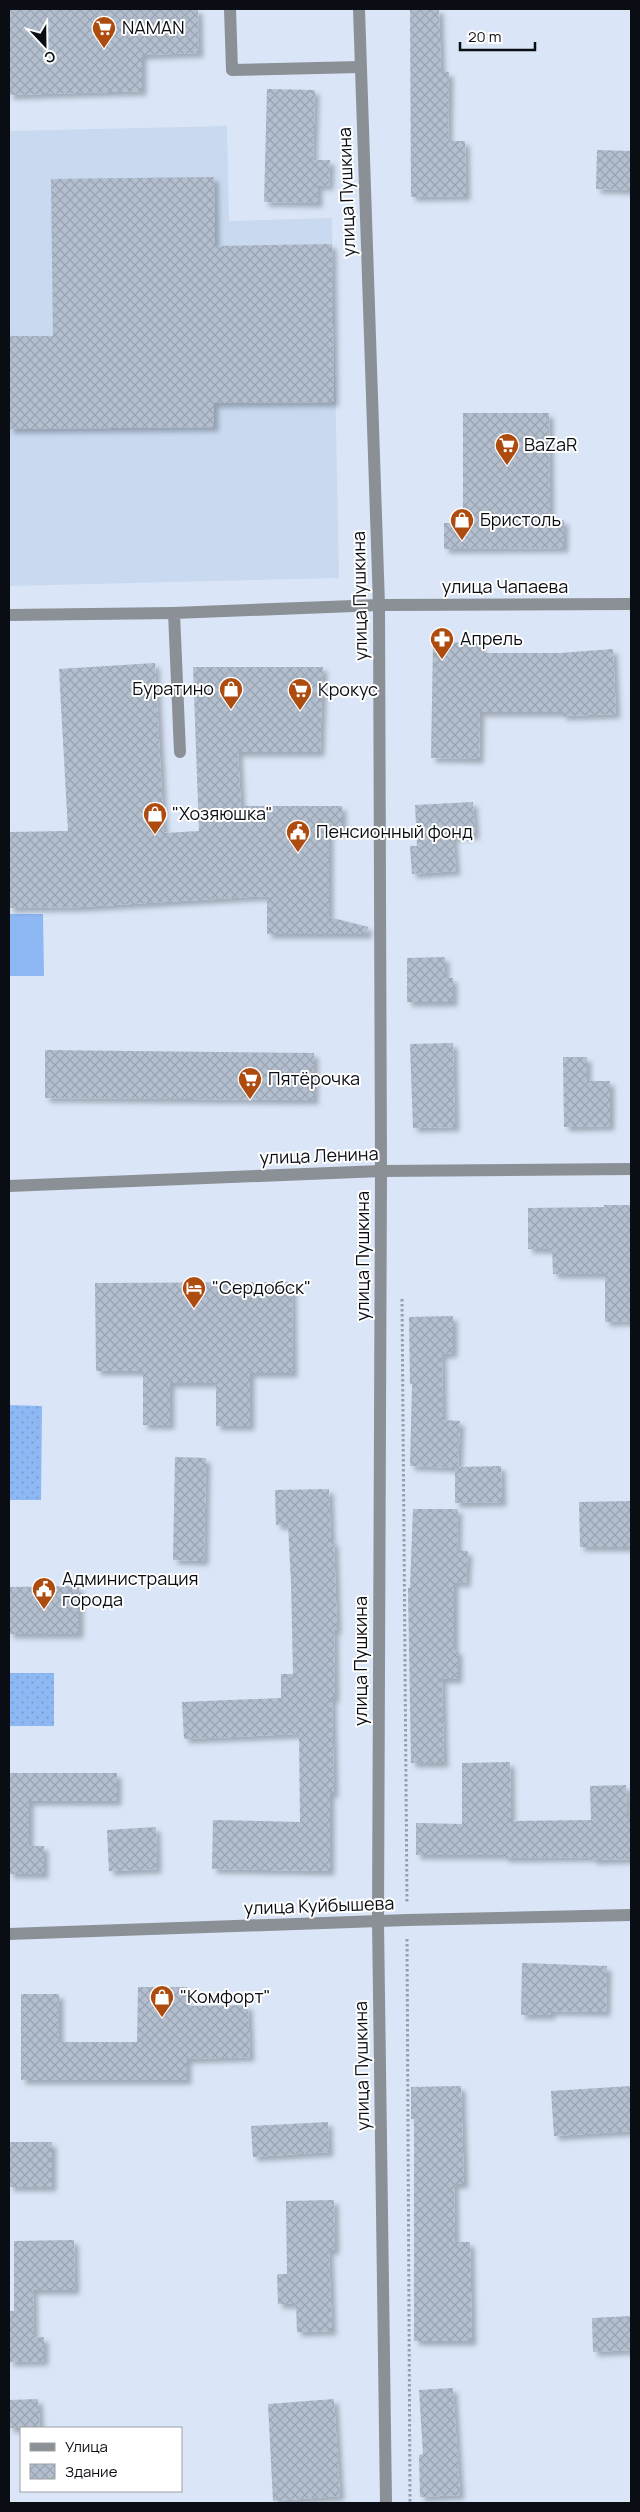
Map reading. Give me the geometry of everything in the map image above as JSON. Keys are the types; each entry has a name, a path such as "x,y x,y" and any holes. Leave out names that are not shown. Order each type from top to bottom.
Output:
{"street":[{"path":"230,9 232,70 360,67"},
{"name":"улица Пушкина","path":"360,9 360,67 379,605 381,1171 378,1922 386,2503"},
{"name":"улица Чапаева","path":"9,615 174,613 379,605 631,604"},
{"path":"174,613 180,752"},
{"name":"улица Ленина","path":"9,1186 381,1171 631,1169"},
{"name":"улица Куйбышева","path":"9,1934 631,1914"}],"path":[{"path":"407,1920 410,2503"}],"shaded area":[{"path":"227,126 229,221 332,218 339,578 9,586 9,131"},
{"path":"9,914 43,914 44,976 9,976"},
{"path":"9,1405 42,1406 41,1500 9,1500"},
{"path":"9,1673 54,1673 54,1726 9,1726"}],"building":[{"name":"NAMAN","path":"9,9 198,9 199,53 142,55 142,91 9,95"},
{"path":"410,9 439,9 441,72 449,72 448,141 465,141 466,196 411,197"},
{"path":"267,89 315,90 313,160 330,160 329,186 318,185 318,203 264,202"},
{"path":"597,150 631,151 631,190 596,189"},
{"path":"214,177 215,246 332,244 334,402 214,403 214,427 9,429 9,336 53,336 51,179"},
{"name":"BaZaR","path":"463,413 549,413 550,520 564,520 564,548 444,549 444,523 463,523"},
{"path":"433,642 481,643 481,653 560,653 613,649 616,714 562,716 562,712 480,712 479,759 431,758"},
{"path":"155,663 164,833 199,831 193,667 323,667 320,752 238,752 241,806 342,806 342,831 329,831 329,917 368,927 367,934 267,934 267,896 81,907 9,908 9,832 68,831 59,669"},
{"path":"473,802 475,835 453,836 456,871 412,874 410,846 417,846 415,805"},
{"path":"445,957 445,978 453,978 453,1002 407,1002 407,958"},
{"path":"453,1043 455,1127 413,1128 410,1044"},
{"path":"45,1050 314,1053 314,1100 45,1098"},
{"path":"563,1057 587,1057 587,1081 610,1081 610,1126 564,1127"},
{"path":"604,1205 631,1205 631,1321 605,1322 605,1274 553,1274 552,1249 528,1249 528,1208 604,1207"},
{"path":"292,1282 293,1373 250,1373 250,1426 216,1426 216,1383 170,1383 170,1425 143,1425 143,1371 96,1371 95,1283"},
{"path":"453,1316 453,1353 442,1354 443,1420 460,1421 458,1467 501,1466 502,1502 455,1503 455,1468 410,1466 412,1384 410,1384 409,1317"},
{"path":"175,1457 206,1458 204,1561 173,1560"},
{"path":"329,1489 331,1541 334,1541 337,1630 334,1630 335,1698 332,1698 334,1793 330,1793 330,1871 212,1869 213,1820 300,1822 299,1734 184,1739 182,1702 281,1698 281,1674 293,1674 291,1582 288,1525 276,1525 275,1490"},
{"path":"631,1501 631,1547 580,1547 579,1502"},
{"path":"413,1509 458,1509 457,1550 468,1551 466,1583 454,1582 454,1650 458,1650 458,1679 442,1679 444,1763 411,1763 408,1588 410,1588"},
{"name":"Администрация города","path":"79,1586 79,1634 9,1634 9,1587"},
{"path":"510,1762 511,1821 591,1820 590,1786 626,1785 627,1819 631,1819 631,1859 592,1860 592,1857 504,1858 504,1855 416,1855 416,1823 462,1824 462,1763"},
{"path":"9,1773 117,1773 117,1801 29,1801 29,1846 44,1846 44,1874 9,1874"},
{"path":"156,1827 157,1869 109,1871 107,1830"},
{"path":"522,1963 607,1966 606,2012 551,2011 551,2015 521,2015"},
{"name":"\"Комфорт\"","path":"138,1987 187,1987 187,2006 248,2005 250,2057 187,2059 187,2080 21,2080 21,1994 59,1994 59,2042 137,2042"},
{"path":"461,2086 464,2184 454,2184 455,2242 470,2242 472,2341 414,2341 414,2119 411,2119 411,2087"},
{"path":"631,2086 631,2131 554,2136 551,2091"},
{"path":"328,2122 329,2152 253,2157 251,2126"},
{"path":"9,2142 52,2142 52,2187 9,2187"},
{"path":"334,2200 335,2250 329,2250 332,2331 297,2332 296,2304 278,2304 277,2274 287,2274 286,2201"},
{"path":"74,2240 75,2290 33,2290 34,2338 44,2337 44,2361 9,2362 9,2311 14,2311 14,2241"},
{"path":"631,2316 631,2350 593,2352 592,2318"},
{"path":"453,2388 460,2495 420,2497 419,2455 423,2454 419,2390"},
{"path":"38,2399 40,2427 9,2428 9,2400"},
{"path":"334,2399 340,2496 273,2501 268,2404"}],"place":[{"name":"NAMAN","path":"104,49"},
{"name":"BaZaR","path":"507,466"},
{"name":"Бристоль","path":"462,541"},
{"name":"Апрель","path":"442,660"},
{"name":"Буратино","path":"231,710"},
{"name":"Крокус","path":"300,711"},
{"name":"\"Хозяюшка\"","path":"155,835"},
{"name":"Пенсионный фонд","path":"298,853"},
{"name":"Пятёрочка","path":"250,1100"},
{"name":"\"Сердобск\"","path":"194,1309"},
{"name":"Администрация города","path":"44,1610"},
{"name":"\"Комфорт\"","path":"162,2018"}]}
